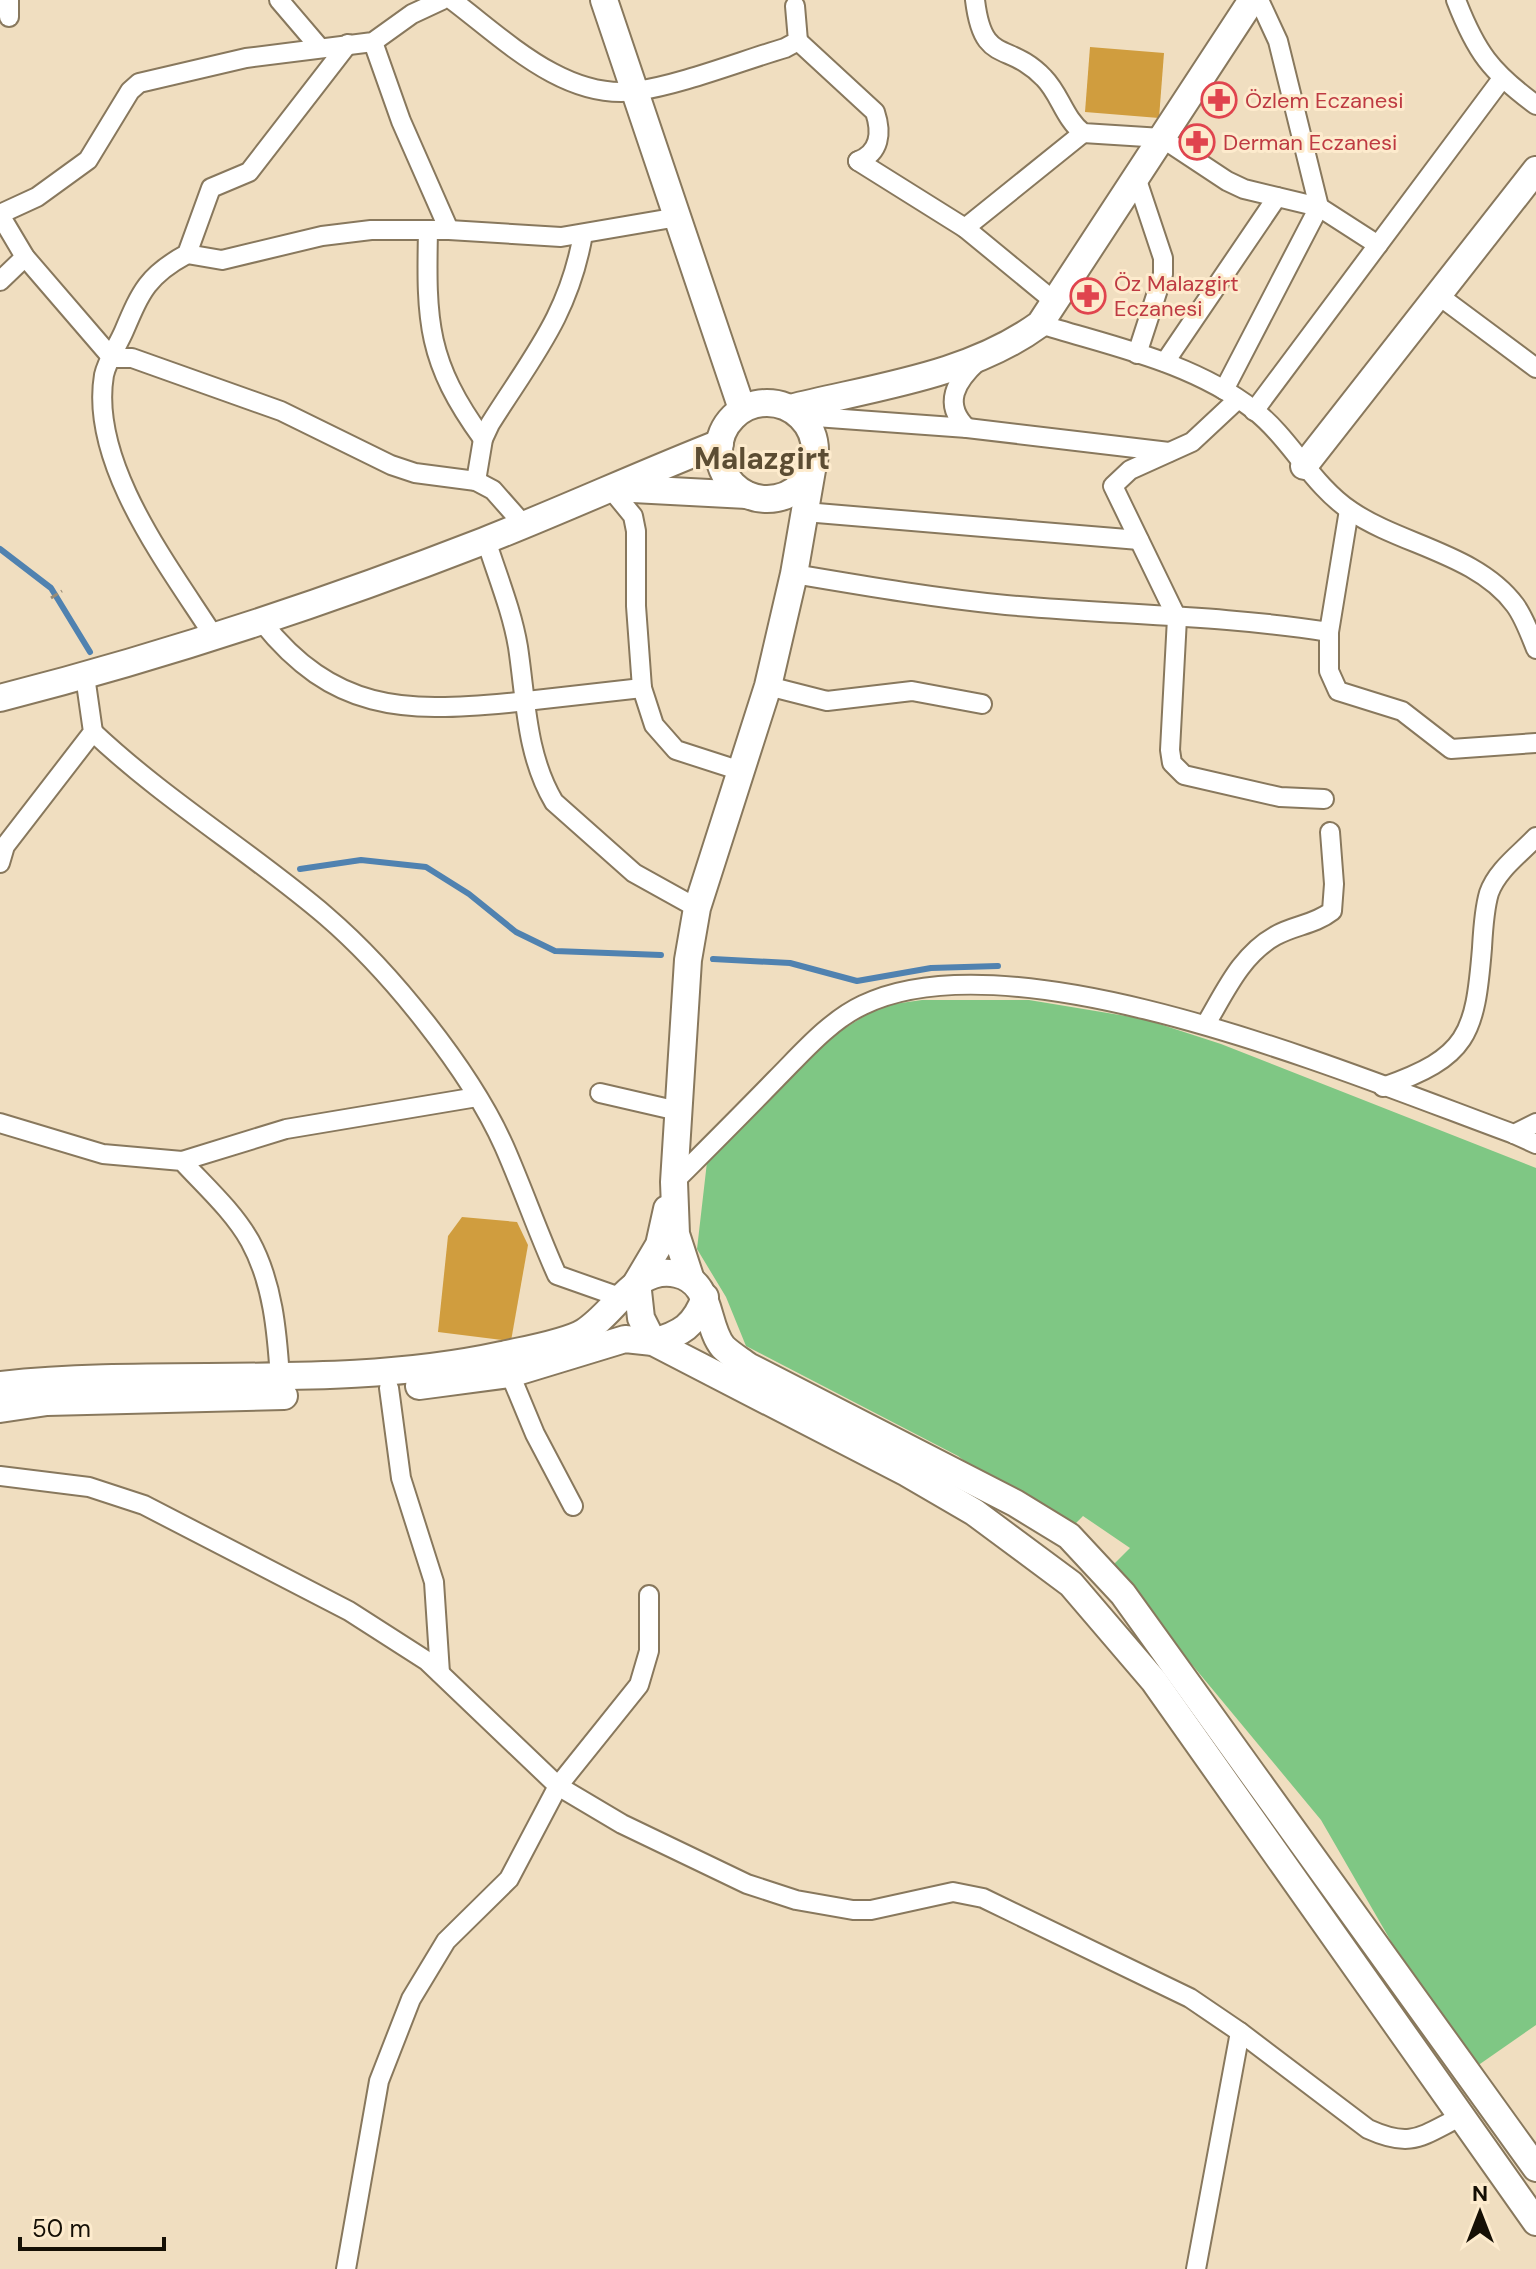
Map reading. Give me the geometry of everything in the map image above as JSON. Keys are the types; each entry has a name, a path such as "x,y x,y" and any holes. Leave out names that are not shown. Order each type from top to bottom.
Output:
{"main road":[{"path":"604,0 742,409"},
{"path":"796,412 981,358 1014,343 1048,313 1252,0"},
{"path":"1304,466 1536,170"},
{"path":"747,495 725,473 720,443 732,418 742,409 774,403 796,412 815,441 794,574 768,686 697,908 688,960 674,1182 676,1234 722,1346 748,1366 1015,1503 1069,1536 1123,1594 1536,2168"},
{"path":"0,698 85,676 262,622 486,540 720,443"},
{"path":"778,498 804,483 812,470"},
{"path":"608,488 778,498 805,512"},
{"path":"653,1342 645,1331 633,1294 659,1245 674,1182"},
{"path":"0,1385 42,1381 280,1378 444,1366 505,1354 583,1333 657,1273 678,1274 698,1289"},
{"path":"653,1342 685,1329 699,1316 698,1289"},
{"path":"0,1409 47,1402 281,1396 389,1388 510,1374 625,1339 653,1342 907,1473 974,1512 1071,1584 1154,1681 1536,2222"}],"street":[{"path":"279,0 320,48"},
{"path":"442,0 412,14 373,42 199,67 139,83 130,91 88,160 37,197 0,214 25,257 112,358 132,358 281,411 391,465 415,473 476,481 493,490 523,524"},
{"path":"452,0 517,49 571,82 595,89 635,91 785,48 798,41"},
{"path":"975,0 980,33 987,43 1044,78 1074,125 1083,133 1162,138 1227,181 1319,207 1378,245"},
{"path":"1259,0 1278,41 1319,207 1231,395 1192,442 1130,470 1113,486 1177,618 1170,750 1177,771 1280,797 1324,799"},
{"path":"1456,0 1471,40 1501,80 1536,105"},
{"path":"795,6 798,41 875,112 879,122 877,148 869,157 858,161 965,228 1048,313 1137,354 1165,362 1231,395 1254,411 1349,510 1446,557 1496,587 1515,605 1536,649"},
{"path":"373,42 401,121 449,230"},
{"path":"187,254 211,188 249,172 348,44"},
{"path":"1254,411 1501,80"},
{"path":"965,228 1083,133"},
{"path":"1136,177 1163,258 1163,274 1137,354"},
{"path":"1165,362 1277,197"},
{"path":"213,635 134,506 113,458 105,430 102,392 105,371 146,284 156,271 187,254 222,260 347,232 449,230 526,236 583,234 678,217"},
{"path":"428,230 432,344 456,402 483,439"},
{"path":"476,481 483,439 549,337 564,304 583,234"},
{"path":"0,281 25,257"},
{"path":"1438,295 1536,368"},
{"path":"967,428 957,419 952,404 954,388 981,358"},
{"path":"796,412 1171,452"},
{"path":"1126,447 1130,470"},
{"path":"608,488 633,516 636,531 636,606 642,688 654,725 668,745 741,771"},
{"path":"1349,510 1329,632 1329,671 1338,691 1394,707 1451,749 1536,743"},
{"path":"805,512 1139,540"},
{"path":"486,540 517,644 524,701 539,772 554,802 634,873 697,908"},
{"path":"794,574 924,596 1177,618 1234,619 1329,632"},
{"path":"262,622 283,648 315,672 345,689 394,706 445,710 642,688"},
{"path":"85,676 93,732 141,777 221,834 328,918 391,982 477,1097 504,1145 557,1275 633,1294"},
{"path":"768,686 827,701 912,691 982,704"},
{"path":"2,852 93,732"},
{"path":"1206,1024 1231,981 1261,945 1279,934 1319,921 1332,911 1334,884 1330,832"},
{"path":"1383,1087 1435,1067 1451,1056 1461,1041 1479,989 1489,893 1504,869 1536,837"},
{"path":"674,1182 818,1037 861,1005 906,989 941,984 1017,987 1088,998 1206,1024 1536,1144"},
{"path":"600,1093 678,1111"},
{"path":"0,1123 103,1154 182,1161 286,1129 477,1097"},
{"path":"1514,1134 1536,1123"},
{"path":"182,1161 232,1217 259,1260 271,1302 280,1378"},
{"path":"510,1374 535,1434 573,1506"},
{"path":"389,1388 401,1478 434,1582 440,1673"},
{"path":"0,1476 89,1487 144,1505 383,1630 440,1673 558,1786 677,1853 747,1884 796,1900 871,1910 953,1892 983,1898 1171,1987 1240,2032 1368,2129 1404,2142 1462,2116"},
{"path":"346,2269 379,2081 411,1999 446,1941 509,1879 558,1786 639,1685 649,1651 649,1595"},
{"path":"1196,2269 1240,2032"}],"path":[{"path":"51,598 62,591"}],"green space":[{"path":"922,1000 1029,1000 1144,1019 1221,1044 1536,1168 1536,2025 1467,2073 1321,1820 1111,1567 1130,1548 1083,1516 1063,1536 958,1456 746,1346 726,1297 697,1249 707,1162 820,1044 880,1006"}],"building":[{"path":"1090,47 1164,53 1159,118 1085,112"},
{"path":"462,1217 517,1222 528,1245 511,1341 438,1332 448,1236"}],"waterway":[{"path":"0,549 51,588 90,652"},
{"path":"300,869 361,860 426,867 469,894 516,932 555,951 661,955"},
{"path":"713,959 790,963 857,981 931,968 998,966"}],"place":[{"name":"Özlem Eczanesi","path":"1219,100"},
{"name":"Derman Eczanesi","path":"1197,142"},
{"name":"Öz Malazgirt Eczanesi","path":"1088,296"}],"district":[{"name":"Malazgirt","path":"762,458"}]}
